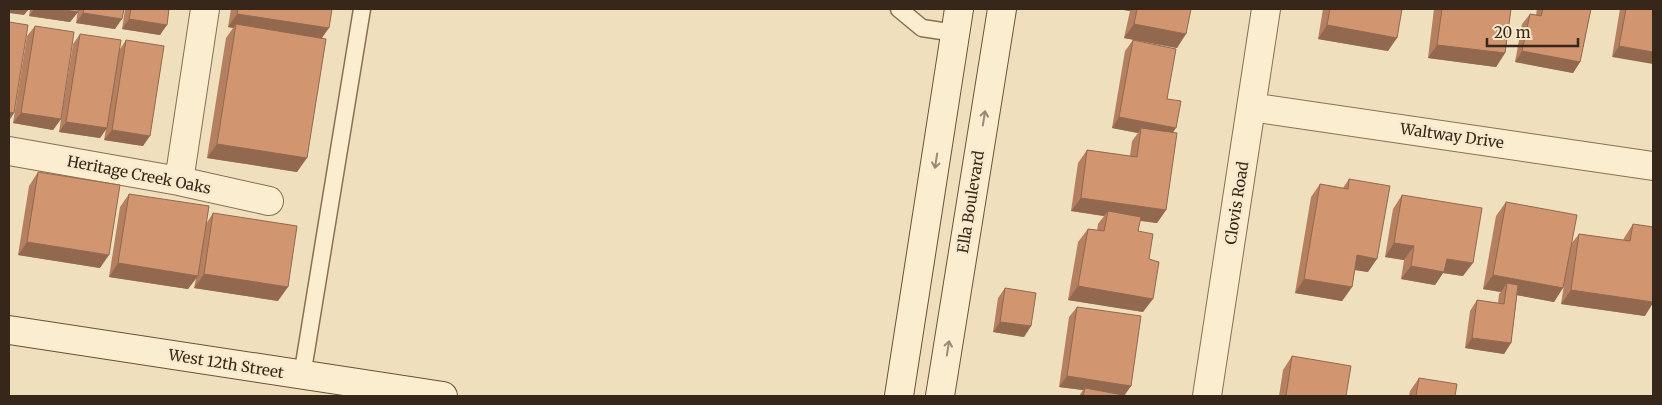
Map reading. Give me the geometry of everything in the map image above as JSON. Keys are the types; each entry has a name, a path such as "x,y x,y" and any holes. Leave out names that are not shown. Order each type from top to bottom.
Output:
{"street":[{"path":"180,181 205,9"},
{"name":"Ella Boulevard","path":"940,396 1002,9"},
{"name":"Clovis Road","path":"1206,396 1266,9"},
{"path":"899,396 957,21"},
{"name":"Waltway Drive","path":"1252,107 1653,166"},
{"name":"Heritage Creek Oaks","path":"9,151 180,181 269,201"},
{"name":"West 12th Street","path":"9,330 443,396"}],"lane":[{"path":"302,376 362,9"},
{"path":"898,9 922,28 957,21"}],"building":[{"path":"58,9 78,9 78,12"},
{"path":"84,9 124,9 122,19 83,13"},
{"path":"131,9 169,9 167,25 129,19"},
{"path":"238,9 332,9 329,28 237,14"},
{"path":"1137,9 1191,9 1186,34 1134,24"},
{"path":"1330,9 1402,9 1397,38 1327,25"},
{"path":"1442,9 1511,9 1505,53 1437,45"},
{"path":"1543,9 1591,9 1580,62 1522,51 1530,14 1541,16"},
{"path":"1626,9 1653,9 1653,52 1619,46"},
{"path":"9,22 28,25 14,113 9,112"},
{"path":"236,24 326,39 307,158 217,144"},
{"path":"35,26 74,32 61,119 21,113"},
{"path":"80,34 121,40 107,128 66,122"},
{"path":"126,40 164,46 150,136 112,130"},
{"path":"1133,40 1176,49 1167,99 1181,101 1176,128 1119,117"},
{"path":"1141,128 1177,133 1166,210 1081,198 1087,150 1137,157"},
{"path":"38,172 120,185 109,255 27,242"},
{"path":"1349,179 1390,186 1377,259 1357,255 1352,287 1304,279 1320,184 1348,189"},
{"path":"129,194 209,206 198,276 118,263"},
{"path":"1402,195 1482,208 1473,263 1447,259 1444,272 1411,266 1414,246 1394,243"},
{"path":"1506,202 1577,215 1563,288 1493,275"},
{"path":"1108,211 1141,217 1138,231 1153,234 1149,259 1159,262 1153,299 1078,286 1088,229 1104,231"},
{"path":"213,213 297,226 288,287 204,274"},
{"path":"1633,224 1653,227 1653,302 1571,290 1579,234 1630,241"},
{"path":"1507,283 1518,285 1511,343 1472,338 1477,300 1504,304"},
{"path":"1005,288 1036,293 1031,326 1000,322"},
{"path":"1077,307 1141,316 1131,386 1067,376"},
{"path":"1292,356 1351,366 1346,396 1286,396"},
{"path":"1419,378 1457,384 1455,396 1416,396"},
{"path":"1085,388 1129,396 1083,396"}]}
